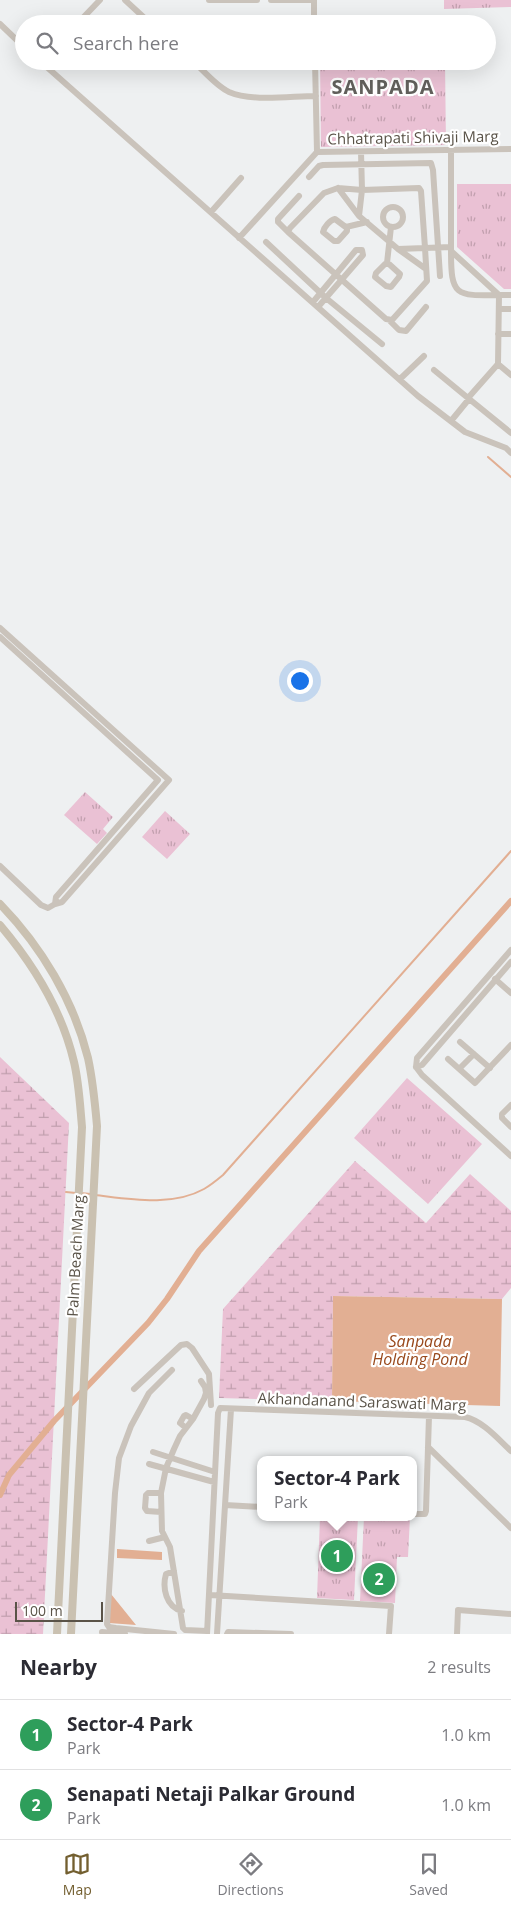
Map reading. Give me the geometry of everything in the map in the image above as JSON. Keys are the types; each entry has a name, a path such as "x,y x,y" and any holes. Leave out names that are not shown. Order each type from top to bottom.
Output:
{"main road":[{"name":"Palm Beach Marg","path":"0,904 31,940 53,973 71,1009 87,1057 93,1087 97,1126 71,1634"},
{"name":"Palm Beach Marg","path":"0,925 20,948 58,1014 73,1060 79,1089 82,1127 57,1634"}],"street":[{"path":"86,15 100,0"},
{"path":"125,0 141,15"},
{"path":"209,0 258,0"},
{"path":"271,0 314,0 314,15"},
{"path":"0,24 15,38"},
{"path":"50,70 400,379 465,432 506,448 511,452"},
{"path":"203,70 227,91 240,96 316,96"},
{"name":"Chhatrapati Shivaji Marg","path":"315,70 317,152 511,149"},
{"path":"451,150 451,273 453,285 459,292 468,295 511,295"},
{"path":"240,238 317,152"},
{"path":"359,216 362,190 361,152"},
{"path":"309,177 319,166 430,163 434,170 440,276"},
{"path":"211,212 241,178"},
{"path":"338,188 359,216 398,250 426,269"},
{"path":"288,232 324,193 338,188 362,190 419,188 421,191 427,281 394,319 390,320"},
{"path":"299,196 278,219 278,222 386,319 390,320 399,330 406,331 426,307"},
{"path":"395,207 400,211 402,221 398,226 391,227 385,224 383,220 384,212 389,208 395,207"},
{"path":"346,227 383,220"},
{"path":"387,264 391,227"},
{"path":"266,242 323,296 382,344"},
{"path":"398,250 451,249 499,295"},
{"path":"315,305 343,279 363,255 362,250 356,250 336,274 323,296"},
{"path":"451,421 498,364 499,295"},
{"path":"498,309 511,309"},
{"path":"498,334 511,334"},
{"path":"400,379 424,356"},
{"path":"498,364 511,375"},
{"path":"434,370 511,433"},
{"path":"0,628 169,780"},
{"path":"0,638 158,780 169,780"},
{"path":"55,904 56,897 158,780"},
{"path":"0,866 41,905 48,908 62,902 169,780"},
{"path":"511,950 418,1058 416,1067 422,1075 511,1156"},
{"path":"416,1067 422,1065 511,962"},
{"path":"489,974 511,993"},
{"path":"460,1042 490,1068"},
{"path":"448,1059 475,1083 511,1045"},
{"path":"459,1069 474,1054"},
{"path":"511,1105 502,1114 502,1118 511,1127"},
{"name":"Akhandanand Saraswati Marg","path":"134,1389 181,1345 187,1344 192,1348 209,1374 208,1406 231,1409 473,1419 511,1451"},
{"path":"172,1370 149,1393 131,1426 119,1458 107,1624 109,1627 174,1634"},
{"path":"201,1381 206,1393 193,1419 180,1436 170,1458 161,1493 162,1531 170,1548 184,1628 192,1632 207,1632 212,1563 214,1472 218,1413 220,1408"},
{"path":"217,1634 231,1409"},
{"path":"417,1514 425,1514 426,1511 429,1416"},
{"path":"216,1446 228,1446"},
{"path":"428,1447 511,1528"},
{"path":"153,1452 214,1472"},
{"path":"149,1464 214,1482"},
{"path":"161,1493 148,1493 146,1495 145,1508 147,1511 161,1512"},
{"path":"225,1505 257,1507"},
{"path":"212,1534 224,1534"},
{"path":"149,1541 165,1537"},
{"path":"212,1563 222,1564"},
{"path":"174,1571 166,1574 164,1580 166,1594 170,1605 182,1612"},
{"path":"210,1595 391,1606 389,1634"},
{"path":"457,1634 458,1610 511,1614"},
{"path":"102,1632 125,1634"},
{"path":"227,1634 228,1632 291,1634"}],"green space":[{"path":"444,0 511,0 511,7 444,9"},
{"path":"320,70 445,70 446,145 321,147"},
{"path":"457,184 511,184 511,289 504,289 457,247"},
{"path":"85,792 113,817 103,829 107,833 97,844 64,815"},
{"path":"165,811 190,834 167,859 142,837"},
{"path":"0,1057 69,1123 43,1634 0,1634"},
{"path":"407,1078 482,1144 428,1204 354,1138"},
{"path":"355,1161 426,1223 470,1174 511,1211 511,1288 502,1299 333,1296 332,1401 219,1398 223,1309"},
{"path":"320,1521 358,1521 354,1600 317,1598"},
{"path":"364,1521 410,1521 408,1557 397,1557 395,1603 360,1601"}],"water":[{"name":"Sanpada Holding Pond","path":"333,1296 502,1299 500,1406 332,1401"},
{"path":"117,1549 162,1552 162,1560 117,1558"},
{"path":"111,1594 136,1625 109,1623"}],"waterway":[{"path":"488,457 511,477"},
{"path":"95,1195 165,1200 192,1195 221,1177 511,851"},
{"path":"0,1495 9,1475 54,1421 148,1323 167,1299 199,1251 511,901"},
{"path":"66,1192 76,1193"},
{"path":"80,1193 91,1194"}],"place":[{"name":"Sector-4 Park","path":"337,1556"},
{"name":"Senapati Netaji Palkar Ground","path":"379,1579"}],"district":[{"name":"SANPADA","path":"383,87"}]}
